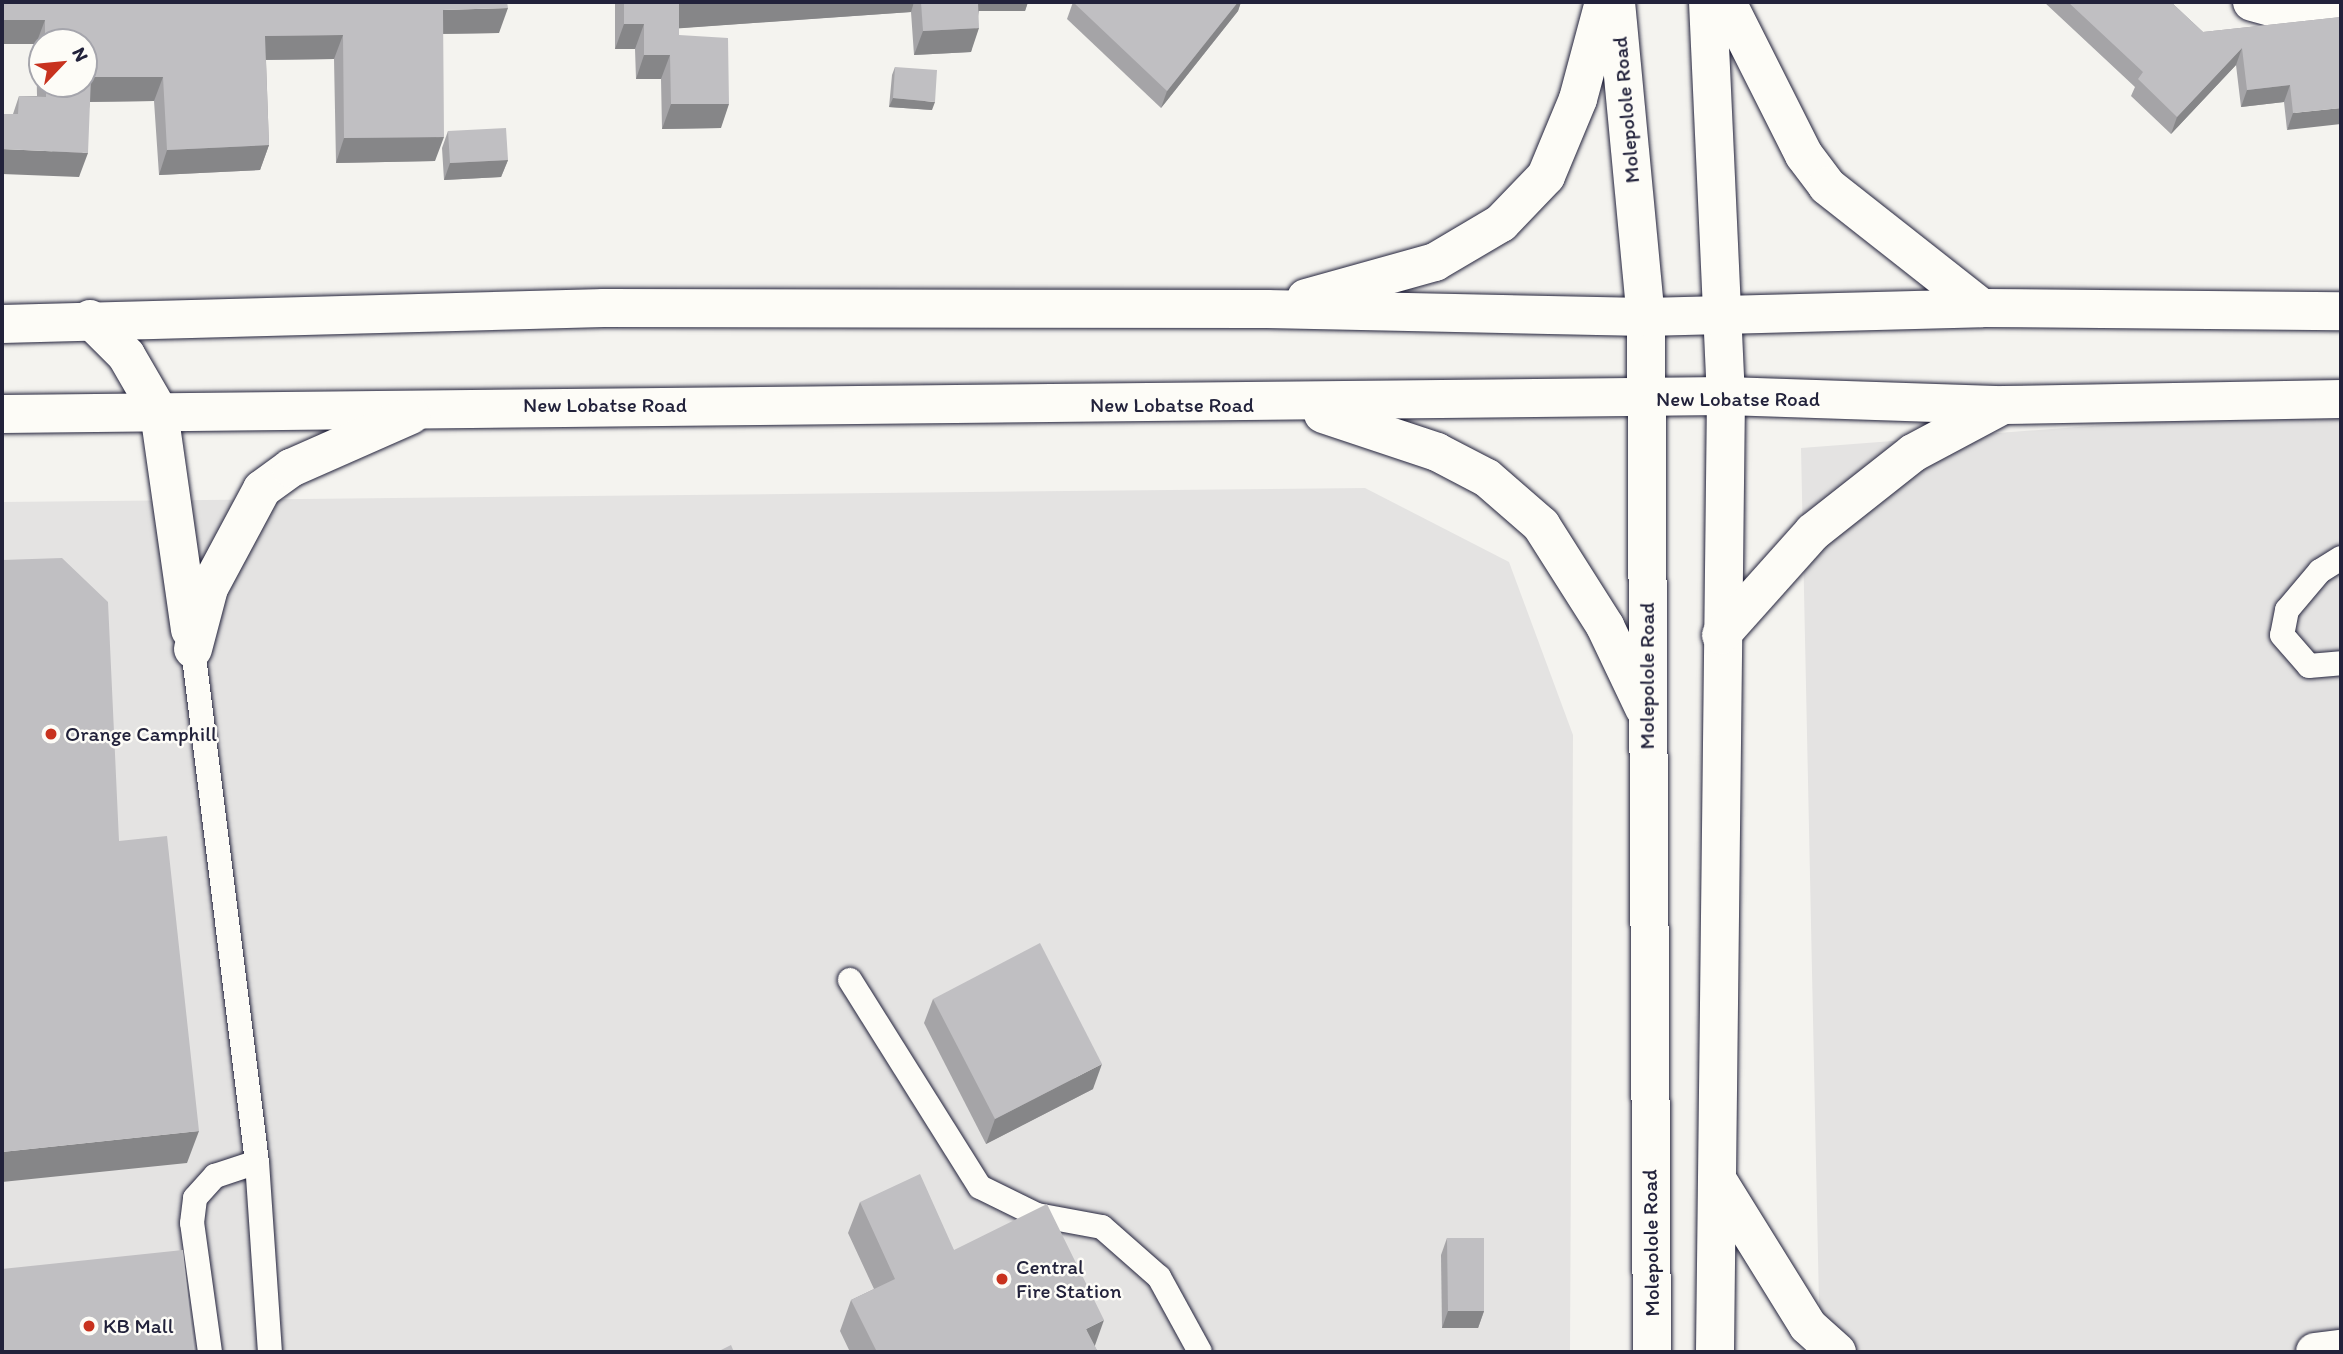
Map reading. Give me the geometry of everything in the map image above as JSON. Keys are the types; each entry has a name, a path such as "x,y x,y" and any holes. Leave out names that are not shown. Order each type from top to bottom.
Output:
{"main road":[{"path":"1267,309 1436,262 1501,223 1546,176 1578,99 1604,2"},
{"name":"Molepolole Road","path":"1616,2 1646,317 1646,713 1652,1352"},
{"path":"1708,2 1725,312 1726,396 1721,635 1720,1184 1715,1352"},
{"path":"1727,2 1744,45 1827,186 1982,307"},
{"path":"2252,2 2282,10 2341,5"},
{"path":"2,324 89,319 604,308 1267,309 1646,317 1725,312 1982,307 2341,311"},
{"path":"89,319 126,355 159,412 193,649"},
{"name":"New Lobatse Road","path":"2,414 435,405 1298,405 1726,396 2003,405 2341,399"},
{"path":"193,649 209,588 262,489 312,458 435,405"},
{"path":"1298,405 1437,452 1486,478 1541,525 1600,616 1646,713"},
{"path":"1721,635 1813,532 1913,453 2003,405"},
{"path":"1720,1184 1808,1326 1837,1352"},
{"path":"2315,1352 2341,1349"}],"lane":[{"path":"2341,558 2320,571 2287,610 2282,635 2309,666 2341,663"},
{"path":"193,649 257,1162 271,1352"},
{"path":"850,980 980,1187 1037,1215 1102,1227 1160,1277 1200,1352"},
{"path":"210,1352 192,1223 195,1198 215,1176 257,1162"}],"shaded area":[{"path":"2341,407 2341,1352 1820,1352 1801,448"},
{"path":"1365,488 1509,562 1573,735 1570,1352 2,1352 2,502"}],"building":[{"path":"2,2 507,2 508,8 443,10 444,137 344,138 343,35 265,36 269,145 167,150 163,77 98,77 98,28 45,28 45,20 2,20"},
{"path":"624,2 716,2 679,4 679,35 728,38 729,104 671,104 670,55 644,55 644,24 624,24"},
{"path":"921,2 978,2 979,28 923,31"},
{"path":"1073,2 1238,2 1167,91"},
{"path":"2068,2 2171,2 2203,32 2341,17 2341,108 2293,113 2290,85 2247,90 2242,48 2177,117 2138,79 2143,72"},
{"path":"895,67 937,70 935,102 893,98"},
{"path":"19,96 90,98 88,153 2,149 2,114 18,114"},
{"path":"506,128 508,160 450,163 448,131"},
{"path":"62,558 108,602 119,841 167,836 199,1131 2,1152 2,560"},
{"path":"1040,943 1102,1064 995,1119 933,999"},
{"path":"920,1174 954,1250 1047,1204 1104,1320 1086,1329 1098,1352 877,1352 851,1300 895,1279 860,1202"},
{"path":"1447,1238 1484,1238 1484,1311 1448,1311"},
{"name":"KB Mall","path":"183,1250 194,1352 2,1352 2,1269"},
{"path":"731,1345 734,1352 717,1352"}],"place":[{"name":"Orange Camphill","path":"51,734"},
{"name":"Central Fire Station","path":"1002,1279"},
{"name":"KB Mall","path":"89,1326"}]}
